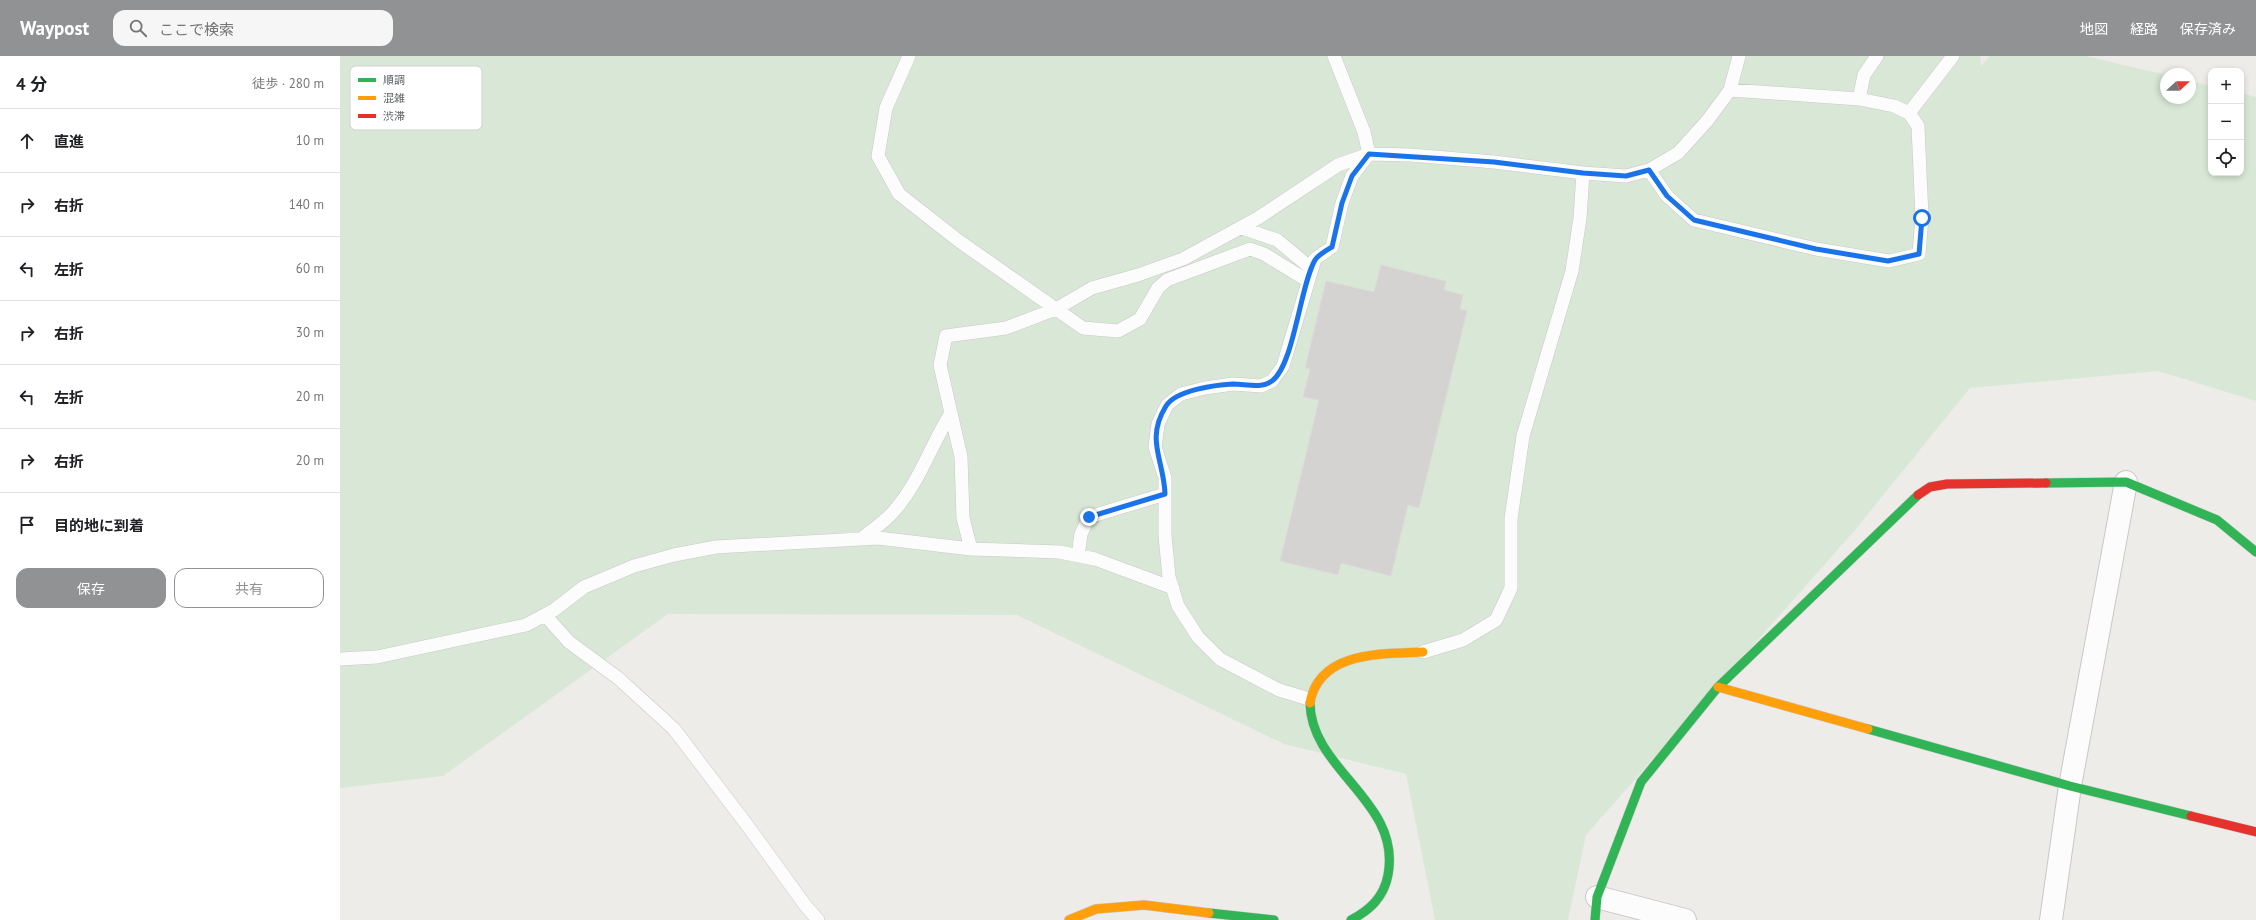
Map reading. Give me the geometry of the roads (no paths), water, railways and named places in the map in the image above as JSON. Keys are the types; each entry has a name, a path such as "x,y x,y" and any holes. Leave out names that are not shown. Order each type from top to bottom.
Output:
{"street":[{"path":"1595,920 1596,897 1641,782 1718,687 1912,499 1930,487 1947,484 2126,482 2217,520 2256,552"},
{"path":"2051,920 2070,786 2126,482"},
{"path":"1351,920 1376,904 1386,886 1390,846 1380,821 1366,798 1320,740 1311,716 1309,699 1318,680 1333,667 1352,659 1423,652"},
{"path":"1718,687 2070,786 2256,832"},
{"path":"1596,897 1685,920"},
{"path":"1069,920 1096,909 1144,906 1274,920"}],"lane":[{"path":"909,56 886,108 878,156 899,194 960,241 1083,328 1118,331 1140,319 1158,288 1168,280 1250,249 1310,275"},
{"path":"1334,56 1364,132 1369,154"},
{"path":"971,549 962,518 961,457 940,365 946,336 1006,328 1056,309 1092,288 1138,275 1183,259 1242,228 1287,200 1338,164 1369,154 1494,162 1583,173 1626,176 1649,170 1678,153 1707,121 1730,90 1739,56"},
{"path":"1859,100 1864,75 1877,56"},
{"path":"1909,113 1953,56"},
{"path":"1649,170 1667,196 1694,220 1816,249 1888,261 1919,254 1922,218 1918,126 1909,113 1894,106 1859,100 1730,90"},
{"path":"1309,699 1279,690 1220,659 1198,637 1178,606 1170,577 1165,536 1165,478 1156,447 1158,424 1167,405 1181,394 1205,388 1233,384 1261,386 1272,381 1283,366 1315,259 1332,247 1342,203 1352,176 1369,154"},
{"path":"1423,652 1463,640 1496,620 1512,588 1511,519 1524,436 1572,271 1580,218 1583,173"},
{"path":"1242,228 1277,240 1310,275"},
{"path":"861,539 894,511 914,482 951,413"},
{"path":"1078,556 1081,534 1089,517 1165,494"},
{"path":"340,659 377,657 526,625 545,615 584,588 634,566 674,555 716,547 878,538 971,549 1059,552 1094,559 1173,588"},
{"path":"545,615 569,642 618,678 674,729 747,825 805,905 818,920"}]}
